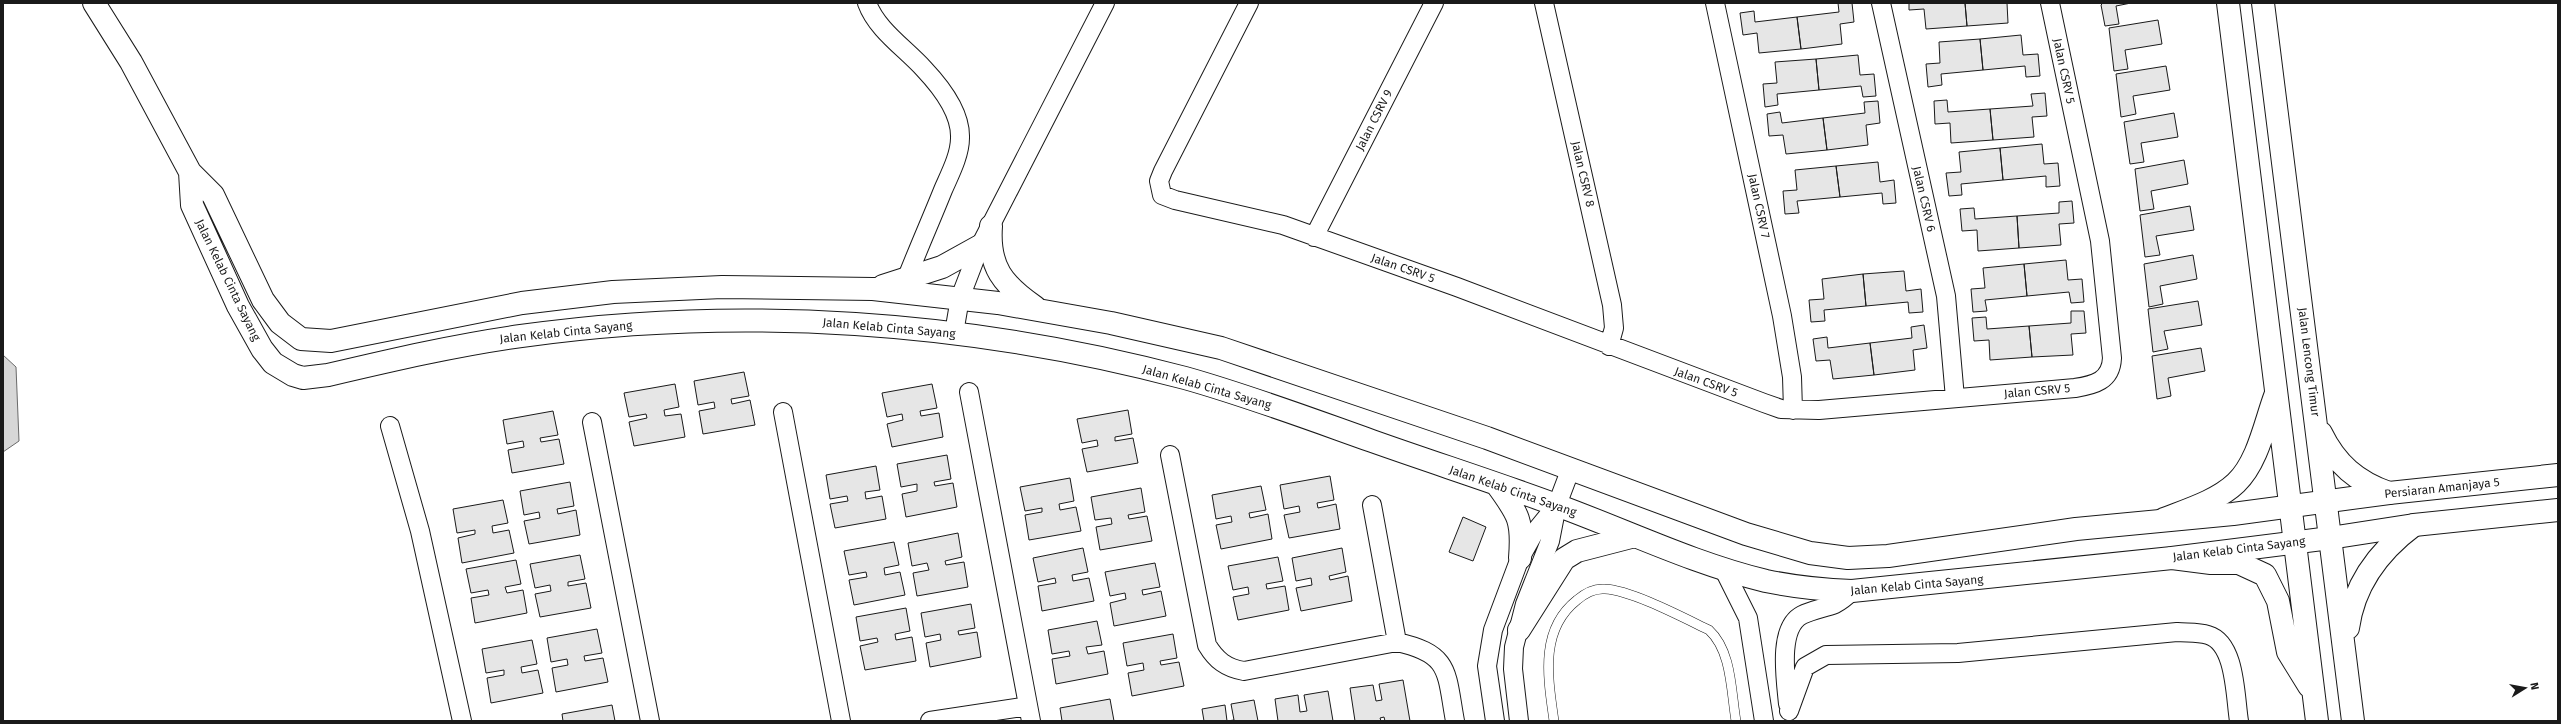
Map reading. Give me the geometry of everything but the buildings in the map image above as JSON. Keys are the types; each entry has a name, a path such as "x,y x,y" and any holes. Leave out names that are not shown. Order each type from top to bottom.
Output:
{"main road":[{"name":"Jalan Kelab Cinta Sayang","path":"94,3 131,62 190,172 213,195 264,300 280,323 301,339 331,341 522,303 613,292 722,287 872,290 960,298 1041,310 1111,323 1222,348 1571,468 1746,534 1810,553 1848,558 1888,556 2000,539 2164,519 2233,514 2325,502"},
{"path":"2228,3 2276,391 2293,542 2317,721"},
{"name":"Jalan Lencong Timur","path":"2264,3 2316,412 2325,502 2345,648 2353,721"},
{"name":"Jalan Kelab Cinta Sayang","path":"190,172 192,204 252,332 273,363 282,370 303,378 328,375 502,338 633,325 735,321 814,322 954,334 1049,348 1184,378 1248,397 1498,486 1557,505 1635,536 1723,568 1771,582 1817,589 1852,592 2172,558 2330,538"},
{"path":"991,226 991,252 998,272 1012,291 1041,310"},
{"path":"872,290 906,280 955,261 980,246"},
{"path":"2164,519 2211,498 2236,483 2254,455 2276,391"},
{"path":"2316,412 2320,431 2328,448 2340,464 2354,477 2371,487 2389,493"},
{"name":"Persiaran Amanjaya 5","path":"2325,502 2389,493 2558,475"},
{"path":"1498,486 1520,520 1522,534 1520,558"},
{"path":"2330,538 2414,524 2558,510"},
{"path":"2345,648 2354,599 2364,577 2394,539 2414,524"},
{"path":"1519,630 1564,559 1577,551 1635,536"},
{"path":"2172,558 2211,563 2239,563 2265,575 2278,601 2288,652 2314,694"}],"street":[{"path":"867,3 873,15 894,40 925,69 954,111 959,130 958,149 949,176 906,280"},
{"path":"954,334 960,298 980,246 1105,3"},
{"name":"Jalan CSRV 5","path":"1249,3 1163,171 1160,189 1168,198 1258,219 1314,237 1457,287 1609,346 1764,403 1794,410 1819,410 2092,386 2108,375 2112,367 2107,287 2100,241 2050,3"},
{"name":"Jalan CSRV 9","path":"1314,237 1434,3"},
{"name":"Jalan CSRV 8","path":"1544,3 1612,305 1614,328 1609,346"},
{"name":"Jalan CSRV 7","path":"1715,3 1782,316 1792,377 1794,410"},
{"name":"Jalan CSRV 6","path":"1881,3 1946,296 1956,398"},
{"path":"930,721 1030,713 969,392"},
{"path":"783,412 841,721"},
{"path":"592,422 650,721"},
{"path":"390,426 420,531 462,721"},
{"path":"1170,455 1207,645 1217,660 1226,666 1244,671 1397,642 1420,647 1433,654 1443,667 1454,721"},
{"path":"1519,721 1513,669 1514,648 1534,576 1550,541 1557,505 1571,468"},
{"path":"1372,505 1397,642"},
{"path":"1494,721 1487,666 1488,649 1498,613 1520,558 1534,533 1557,505"},
{"path":"1723,568 1748,618 1764,721"},
{"path":"1790,716 1784,656 1787,637 1793,623 1802,615 1837,603 1852,592"},
{"path":"1790,716 1806,667 1826,655 1958,652 2177,632 2209,635 2226,652 2231,665 2239,721"}],"lane":[{"path":"1554,721 1548,667 1552,637 1562,616 1570,605 1589,592 1606,589 1653,604 1709,630 1716,636 1725,653 1736,721"}],"shaded area":[{"path":"3,355 16,367 19,441 3,452"}]}
